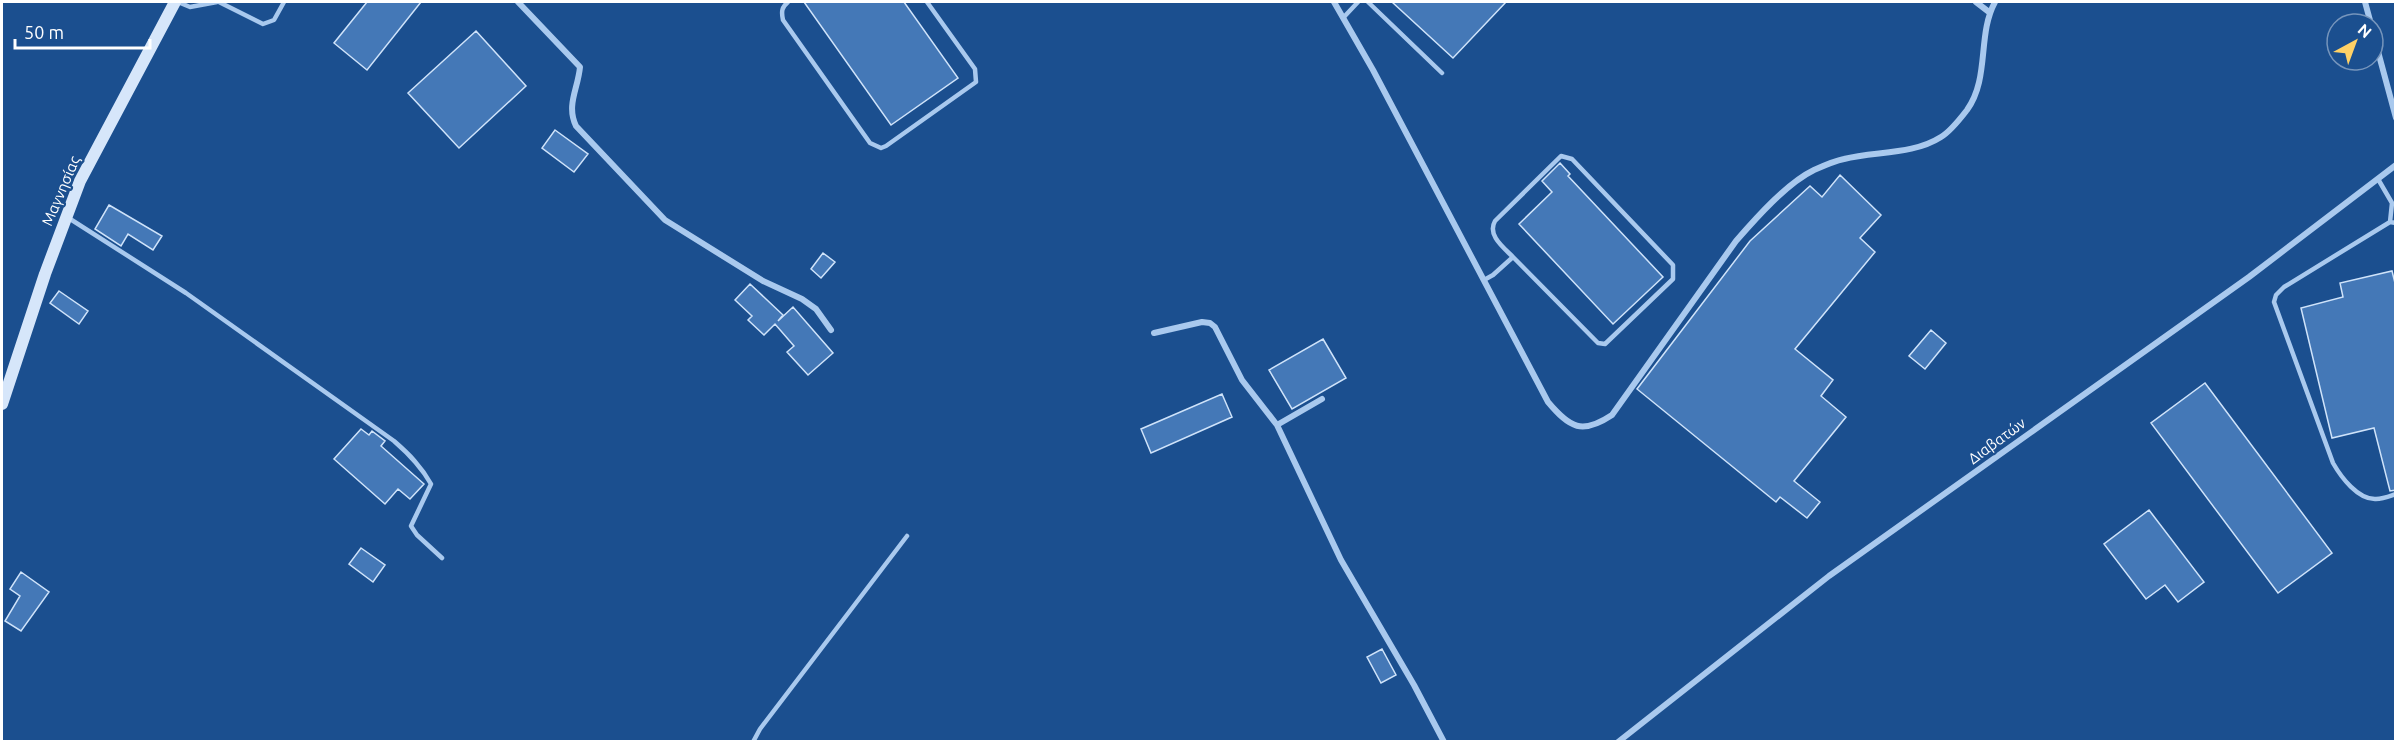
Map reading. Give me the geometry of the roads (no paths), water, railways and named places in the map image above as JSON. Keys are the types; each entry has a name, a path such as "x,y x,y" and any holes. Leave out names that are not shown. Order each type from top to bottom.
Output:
{"street":[{"name":"Μαγνησίας","path":"2,404 65,216 96,147 176,2"},
{"path":"518,2 576,61 580,68 571,103 571,117 576,126 651,207 677,229 763,281 780,291 802,298 816,309 831,330"},
{"path":"1334,2 1373,70 1548,402 1561,417 1573,425 1585,428 1597,425 1612,415 1737,241 1758,216 1780,196 1811,171 1842,159 1917,147 1941,137 1953,126 1976,95 1981,77 1989,12 1995,2"},
{"path":"1976,2 1989,12"},
{"path":"2384,72 2396,118"},
{"name":"Διαβατών","path":"1618,741 1829,576 2249,277 2396,165"},
{"path":"1154,333 1210,323 1222,338 1242,380 1277,425 1341,560 1444,741"},
{"path":"1277,425 1322,399"}],"lane":[{"path":"176,2 190,8 218,2 263,24 274,20 284,2"},
{"path":"788,2 783,6 781,13 783,20 870,143 881,148 976,82 975,69 927,2"},
{"path":"1343,18 1358,2"},
{"path":"1368,2 1442,73"},
{"path":"1565,156 1572,159 1670,261 1674,274 1673,279 1605,344 1598,343 1513,257 1493,234 1492,225 1557,159 1565,156"},
{"path":"2378,179 2392,203 2392,222 2284,287 2276,295 2274,302 2333,463 2340,476 2363,495 2375,499 2396,494"},
{"path":"65,216 186,293 410,455 422,469 430,484 411,526 417,535 442,558"},
{"path":"1484,280 1513,257"},
{"path":"753,741 907,536"}]}
